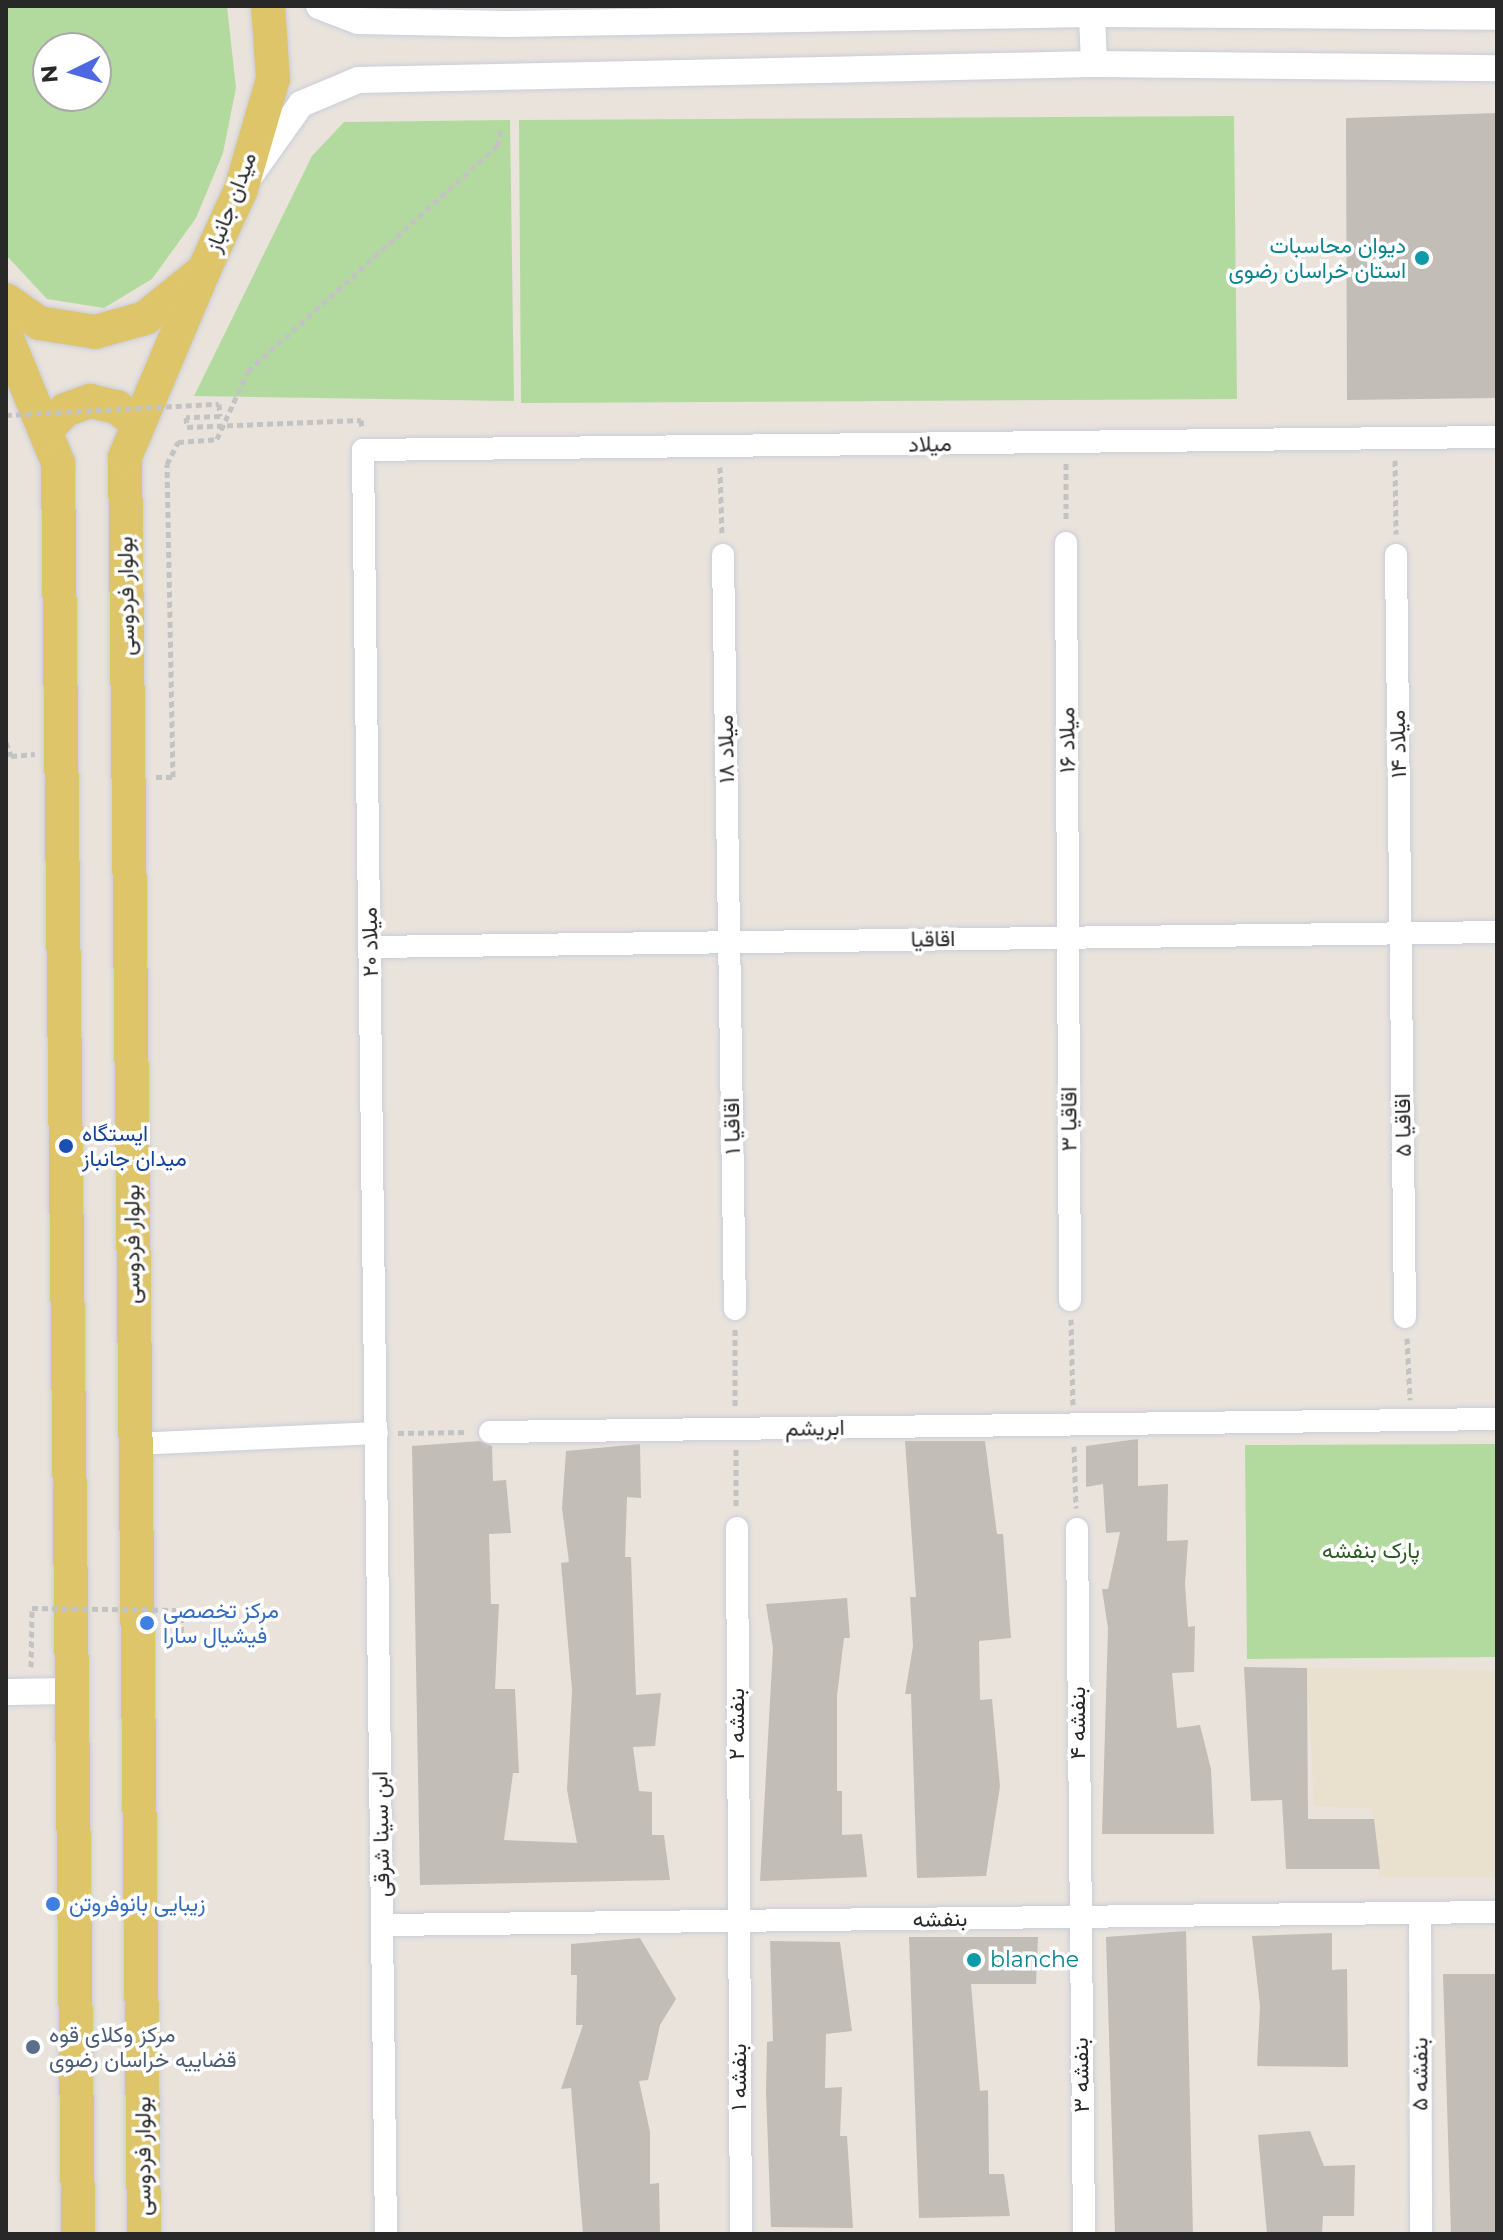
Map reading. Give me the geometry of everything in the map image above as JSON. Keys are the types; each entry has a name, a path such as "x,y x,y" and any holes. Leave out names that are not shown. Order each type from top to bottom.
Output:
{"main road":[{"name":"میدان جانباز","path":"6,300 39,323 95,332 145,318 204,270 241,189 273,79 268,6"},
{"name":"بولوار فردوسی","path":"144,2234 133,1444 125,457 204,270"},
{"path":"6,336 58,463 78,2234"},
{"path":"46,430 65,410 90,401 117,407 138,424"}],"street":[{"path":"319,6 358,21 507,24 934,11 1493,16"},
{"path":"1092,14 1094,64"},
{"path":"241,189 301,104 358,80 1094,64 1497,68"},
{"name":"میلاد","path":"363,450 1497,437"},
{"name":"میلاد ۲۰","path":"363,450 377,1433"},
{"name":"میلاد ۱۶","path":"1066,543 1068,938"},
{"name":"میلاد ۱۸","path":"723,555 729,942"},
{"name":"میلاد ۱۴","path":"1396,555 1401,933"},
{"name":"اقاقیا","path":"370,947 1497,932"},
{"name":"اقاقیا ۵","path":"1401,933 1405,1317"},
{"name":"اقاقیا ۳","path":"1068,938 1070,1300"},
{"name":"اقاقیا ۱","path":"729,942 735,1309"},
{"name":"ابریشم","path":"490,1432 1497,1419"},
{"path":"133,1444 377,1433"},
{"name":"ابن سینا شرقی","path":"377,1433 386,2234"},
{"name":"بنفشه ۲","path":"737,1528 738,1921"},
{"name":"بنفشه ۴","path":"1077,1529 1078,1917"},
{"path":"18,1691 73,1691"},
{"name":"بنفشه","path":"382,1925 1497,1912"},
{"name":"بنفشه ۵","path":"1420,1913 1421,2234"},
{"name":"بنفشه ۳","path":"1078,1917 1084,2234"},
{"name":"بنفشه ۱","path":"738,1921 741,2234"}],"path":[{"path":"173,777 167,464 178,442 217,439 248,371 497,146 501,128"},
{"path":"6,415 219,404 220,416 186,417 187,427 361,420 363,450"},
{"path":"1394,439 1396,555"},
{"path":"1065,442 1066,543"},
{"path":"720,446 723,555"},
{"path":"6,742 11,756"},
{"path":"1405,1317 1411,1420"},
{"path":"377,1433 490,1432"},
{"path":"18,1691 32,1608 182,1610 181,1642"}],"shaded area":[{"path":"1307,1668 1497,1670 1497,1877 1379,1877 1372,1809 1314,1806"}],"green space":[{"path":"6,6 227,6 236,88 223,153 196,218 152,279 104,308 47,299 6,255"},
{"path":"1234,116 1237,399 521,403 519,120"},
{"path":"510,120 514,401 194,396 312,156 344,122"},
{"name":"پارک بنفشه","path":"1497,1444 1497,1657 1247,1659 1245,1445"}],"building":[{"name":"دیوان محاسبات استان خراسان رضوی","path":"1497,113 1497,398 1347,400 1346,118"},
{"path":"1138,1439 1138,1486 1168,1484 1167,1541 1188,1540 1185,1584 1188,1627 1195,1626 1194,1672 1172,1673 1177,1728 1200,1725 1211,1769 1214,1834 1102,1834 1108,1628 1102,1589 1108,1589 1120,1532 1106,1533 1103,1484 1086,1487 1086,1446"},
{"path":"480,1441 492,1446 493,1481 506,1480 511,1533 489,1534 491,1604 499,1604 495,1689 515,1689 519,1773 513,1773 504,1840 577,1843 567,1790 572,1690 561,1563 569,1562 562,1508 566,1451 640,1444 641,1498 627,1497 625,1557 631,1557 636,1695 661,1693 655,1746 633,1747 639,1791 652,1792 652,1835 664,1835 670,1880 420,1885 412,1446"},
{"path":"905,1441 985,1441 997,1534 1003,1534 1011,1638 979,1641 980,1700 992,1699 1000,1786 986,1876 917,1878 911,1694 905,1694 913,1646 910,1597 916,1597"},
{"path":"847,1598 850,1638 844,1638 837,1696 837,1791 842,1791 842,1835 862,1834 867,1877 760,1881 773,1648 766,1604"},
{"path":"1244,1667 1307,1668 1308,1819 1374,1819 1380,1869 1286,1869 1282,1800 1251,1801"},
{"path":"1186,1931 1193,2234 1115,2234 1106,1937"},
{"path":"1332,1933 1332,1970 1347,1969 1348,2067 1257,2066 1260,2006 1252,1936"},
{"path":"909,1937 1038,1937 1036,1984 971,1984 980,2091 988,2090 989,2174 1004,2174 1010,2216 919,2218"},
{"path":"640,1938 676,1999 660,2025 648,2080 639,2081 650,2132 650,2184 659,2183 660,2234 583,2234 571,2088 561,2089 583,2025 576,2025 577,1975 571,1975 571,1944"},
{"path":"770,1941 840,1942 852,2031 826,2034 825,2088 842,2087 840,2136 847,2136 853,2228 771,2227 766,2092 767,2042 773,2041"},
{"path":"1443,1974 1497,1974 1497,2234 1451,2234"},
{"path":"1310,2131 1324,2166 1355,2165 1354,2216 1323,2216 1322,2234 1267,2234 1258,2135"}],"place":[{"name":"دیوان محاسبات استان خراسان رضوی","path":"1422,258"},
{"name":"ایستگاه میدان جانباز","path":"66,1146"},
{"name":"مرکز تخصصی فیشیال سارا","path":"147,1623"},
{"name":"زیبایی بانوفروتن","path":"53,1904"},
{"name":"blanche","path":"974,1960"},
{"name":"مرکز وکلای قوه قضاییه خراسان رضوی","path":"33,2047"}]}
